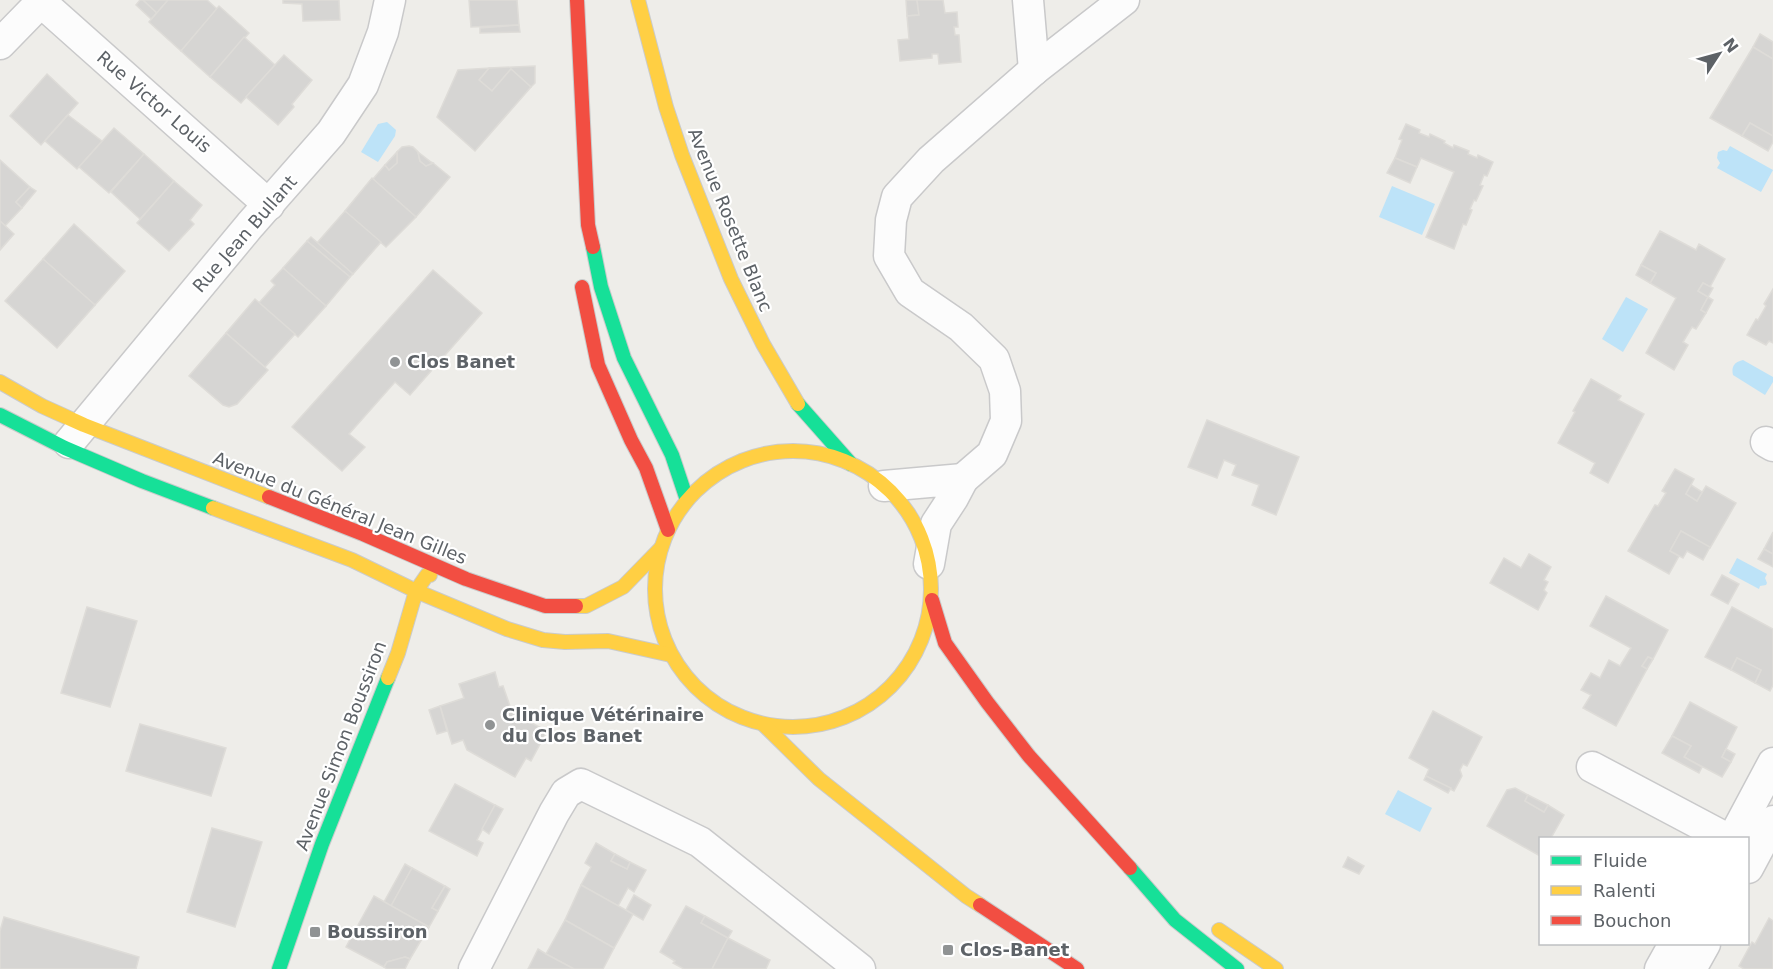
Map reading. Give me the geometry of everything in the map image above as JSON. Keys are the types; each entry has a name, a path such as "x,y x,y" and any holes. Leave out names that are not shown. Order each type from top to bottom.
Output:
{"main road":[{"path":"577,0 588,225 601,287 624,358 672,455 687,500"},
{"name":"Avenue Rosette Blanc","path":"638,0 666,107 682,155 731,279 763,344 797,403 851,464"},
{"path":"588,225 580,269 597,365 646,468 668,531"},
{"name":"Avenue du Général Jean Gilles","path":"0,382 42,406 84,425 363,534 466,579 545,606 560,608 586,606 622,587 661,548"},
{"path":"0,415 65,448 141,481 352,560 416,591 507,629 543,640 608,641 671,655"},
{"path":"780,451 817,453 851,464 885,486 905,508 920,534 929,564 931,599 925,633 910,663 889,690 862,710 831,723 798,728 764,725 736,715 710,700 688,679 671,655 658,620 655,584 661,548 668,531 687,500 714,475 746,459 780,451"},
{"path":"416,591 427,575 466,579"},
{"name":"Avenue Simon Boussiron","path":"279,969 322,844 398,653 416,591"},
{"path":"931,599 945,643 1029,756 1152,892 1174,920 1237,969"},
{"path":"764,725 819,779 966,896 1077,969"},
{"path":"1152,892 1178,904"},
{"path":"1207,922 1276,969"}],"street":[{"name":"Rue Jean Bullant","path":"65,448 250,225 331,133 363,85 383,32 390,0"},
{"path":"1028,0 1034,70"},
{"path":"929,564 936,524 954,498 963,479 992,454 1006,421 1005,391 994,359 961,327 910,292 889,256 891,220 897,197 931,160 1034,70 1124,0"},
{"name":"Rue Victor Louis","path":"40,1 270,205"},
{"path":"0,44 40,1"},
{"path":"885,486 963,479"},
{"path":"1751,855 1773,763"},
{"path":"1592,767 1724,837"},
{"path":"474,969 554,813 566,793 581,784 700,842 860,969"},
{"path":"1751,855 1773,821"},
{"path":"1660,969 1673,945"},
{"path":"1691,969 1704,945"}],"water":[{"path":"387,122 396,130 395,136 378,162 361,152 378,124"},
{"path":"1730,146 1773,170 1761,192 1717,168 1720,163 1717,158 1718,152 1727,151"},
{"path":"1392,186 1435,204 1422,235 1379,217"},
{"path":"1626,297 1648,309 1623,352 1602,339"},
{"path":"1743,360 1773,377 1773,382 1765,395 1733,375 1734,365"},
{"path":"1737,558 1767,574 1766,585 1760,586 1759,589 1729,573"},
{"path":"1398,790 1432,808 1420,832 1385,814"}],"building":[{"path":"143,0 157,13 151,19 136,5"},
{"path":"143,0 168,0 157,13"},
{"path":"168,0 207,0 217,9 181,51 149,22"},
{"path":"283,0 339,0 340,20 303,21 302,4 283,3"},
{"path":"469,0 517,0 519,25 471,27"},
{"path":"906,0 917,0 919,15 907,16"},
{"path":"917,0 943,0 945,13 957,12 958,27 954,27 955,35 959,35 961,62 939,64 938,54 932,54 932,58 900,61 898,40 909,39 907,16 919,15"},
{"path":"219,6 249,33 210,77 181,51"},
{"path":"519,25 520,32 480,33 480,28"},
{"path":"1760,34 1773,42 1773,59 1753,47"},
{"path":"244,37 275,65 241,103 210,77"},
{"path":"1753,47 1773,59 1773,136 1750,123 1742,136 1710,118"},
{"path":"284,55 312,80 292,104 294,107 278,125 246,97"},
{"path":"535,66 535,83 531,87 511,69 492,91 479,80 489,68"},
{"path":"489,68 479,80 492,91 511,69 531,87 475,151 437,117 458,70"},
{"path":"47,74 78,103 41,145 10,116"},
{"path":"68,115 102,141 77,169 45,141"},
{"path":"1750,123 1773,136 1773,142 1768,151 1742,136"},
{"path":"1406,124 1420,130 1419,133 1429,137 1430,134 1445,141 1444,143 1453,148 1454,145 1469,151 1468,154 1477,158 1478,155 1493,162 1487,176 1484,175 1480,185 1483,186 1476,201 1474,200 1466,225 1463,224 1454,249 1426,237 1454,172 1421,158 1417,167 1395,158 1402,140 1399,139"},
{"path":"114,128 144,154 109,193 79,167"},
{"path":"409,146 418,152 420,161 426,166 433,163 450,177 416,217 373,179 385,165 389,170 397,163 397,152 402,147"},
{"path":"397,152 397,163 389,170 385,165"},
{"path":"418,152 433,163 426,166 420,161"},
{"path":"144,154 174,181 140,219 111,192"},
{"path":"1395,158 1417,167 1410,183 1387,173"},
{"path":"0,160 30,187 16,202 22,208 5,226 0,221"},
{"path":"372,178 416,217 386,247 345,211"},
{"path":"174,181 202,205 190,220 194,224 169,251 137,223"},
{"path":"30,187 36,191 22,208 16,202"},
{"path":"345,211 381,242 353,274 317,243"},
{"path":"0,221 14,234 0,250"},
{"path":"74,224 125,271 95,305 43,259"},
{"path":"1660,231 1696,250 1699,244 1725,259 1710,287 1703,283 1698,291 1708,297 1701,310 1706,313 1696,329 1692,327 1683,342 1688,345 1674,370 1646,353 1676,298 1650,283 1656,273 1641,265"},
{"path":"311,237 353,274 350,277 307,241"},
{"path":"307,241 350,277 326,306 283,268"},
{"path":"43,259 95,305 57,348 5,301"},
{"path":"1641,265 1656,273 1650,283 1636,275"},
{"path":"283,268 326,306 298,337 259,303 275,285 271,281"},
{"name":"Clos Banet","path":"433,270 482,313 410,395 395,382 349,434 365,447 342,471 292,427"},
{"path":"1703,283 1713,288 1708,297 1698,291"},
{"path":"1773,289 1773,343 1769,341 1766,345 1747,335 1766,306 1764,304"},
{"path":"1708,297 1713,300 1706,313 1701,310"},
{"path":"255,299 295,334 265,367 226,333"},
{"path":"226,333 268,370 237,404 229,407 223,405 189,376"},
{"path":"1591,379 1621,396 1618,400 1644,414 1608,483 1590,473 1595,463 1558,443"},
{"path":"1207,420 1299,457 1276,515 1252,505 1259,485 1232,475 1236,465 1224,460 1217,478 1188,467"},
{"path":"1675,469 1694,479 1686,494 1697,501 1706,486 1736,503 1710,548 1681,531 1670,551 1679,556 1669,574 1628,551 1655,505 1658,506 1666,493 1662,491"},
{"path":"1691,485 1702,492 1697,501 1686,494"},
{"path":"1681,531 1710,547 1703,560 1687,551 1683,558 1670,551"},
{"path":"1773,532 1773,554 1764,549"},
{"path":"1764,549 1773,554 1773,567 1758,559"},
{"path":"1529,554 1551,567 1544,580 1548,582 1544,590 1547,593 1538,610 1490,583 1504,558 1521,568"},
{"path":"1722,575 1739,584 1728,604 1711,595"},
{"path":"1606,596 1668,630 1653,659 1648,657 1642,666 1647,669 1616,726 1583,708 1591,695 1581,690 1591,673 1600,678 1609,660 1620,666 1631,648 1590,626"},
{"path":"87,607 137,621 110,707 61,693"},
{"path":"1732,607 1773,629 1773,685 1770,691 1755,683 1761,670 1737,658 1731,670 1705,657"},
{"path":"1648,657 1653,659 1647,669 1642,666"},
{"path":"1737,658 1761,670 1755,683 1731,670"},
{"name":"Clinique Vétérinaire du Clos Banet","path":"495,672 499,687 503,686 511,709 519,706 528,711 524,719 547,731 531,761 526,758 515,777 467,750 463,740 452,744 440,706 464,698 459,684"},
{"path":"1690,702 1737,727 1722,757 1731,762 1722,777 1684,757 1691,746 1672,736"},
{"path":"440,706 447,731 437,734 429,710"},
{"path":"1433,711 1482,737 1467,766 1463,764 1460,770 1462,776 1454,791 1426,776 1429,769 1409,758"},
{"path":"140,724 226,748 211,796 126,771"},
{"path":"1672,736 1691,746 1684,757 1702,767 1699,773 1662,753"},
{"path":"1726,749 1735,754 1731,762 1722,757"},
{"path":"1426,776 1451,788 1448,793 1424,780"},
{"path":"455,784 495,805 477,840 483,843 477,856 429,831"},
{"path":"1515,788 1528,795 1525,801 1544,812 1548,805 1564,815 1552,837 1539,837 1539,855 1487,826 1507,790"},
{"path":"1528,795 1548,805 1544,812 1525,801"},
{"path":"495,805 503,809 489,834 482,829"},
{"path":"212,828 262,842 235,927 187,912"},
{"path":"596,843 615,854 611,861 627,869 630,862 646,870 634,892 628,888 618,906 581,885 591,867 585,863"},
{"path":"615,854 630,862 627,869 611,861"},
{"path":"1348,857 1364,866 1359,874 1343,867"},
{"path":"405,864 412,868 391,906 384,902"},
{"path":"412,868 445,886 432,908 438,911 429,927 391,906"},
{"path":"581,885 633,914 614,948 565,920"},
{"path":"445,886 450,889 438,911 432,908"},
{"path":"634,895 651,905 643,920 626,910"},
{"path":"374,896 429,927 410,959 405,957 387,962 384,967 346,947"},
{"path":"686,906 705,916 701,923 728,938 712,969 684,969 660,952"},
{"path":"705,916 732,931 728,938 701,923"},
{"path":"4,917 139,957 136,969 0,969 0,931"},
{"path":"1769,918 1773,921 1773,969 1744,969 1739,966 1752,942 1755,944"},
{"path":"565,920 614,948 603,969 574,969 546,954"},
{"path":"728,938 770,960 766,969 712,969"},
{"path":"538,949 546,954 574,969 528,969"},
{"path":"405,957 410,959 405,969 384,967 387,962"}],"traffic: fast":[{"path":"593,247 601,287 624,358 672,455 687,500"},
{"path":"798,404 851,464"},
{"path":"0,415 65,448 213,508"},
{"path":"279,969 322,844 388,678"},
{"path":"1130,868 1175,920 1237,969"}],"traffic: slow":[{"path":"638,0 666,107 682,155 731,279 763,344 798,404"},
{"path":"0,382 42,406 84,425 269,497"},
{"path":"793,451 833,457 858,467 880,482 900,502 915,524 925,549 931,589 925,629 915,654 900,676 880,696 858,711 833,721 793,727 753,721 728,711 706,696 686,676 671,654 661,629 655,589 661,549 671,524 686,502 706,482 728,467 753,457 793,451"},
{"path":"213,508 352,560 416,591 507,629 543,640 608,641 671,655"},
{"path":"576,606 586,606 623,587 661,548"},
{"path":"388,678 398,653 416,591 427,575 430,575"},
{"path":"764,725 819,779 980,905"},
{"path":"1219,930 1276,969"}],"traffic: jam":[{"path":"577,0 588,225 593,247"},
{"path":"582,287 598,365 646,468 668,530"},
{"path":"269,497 363,534 466,579 545,606 576,606"},
{"path":"932,600 945,643 987,702 1029,756 1130,868"},
{"path":"980,905 1077,969"}],"place":[{"name":"Clos Banet","path":"395,362"},
{"name":"Clinique Vétérinaire du Clos Banet","path":"490,725"},
{"name":"Boussiron","path":"315,932"},
{"name":"Clos-Banet","path":"948,950"}]}
